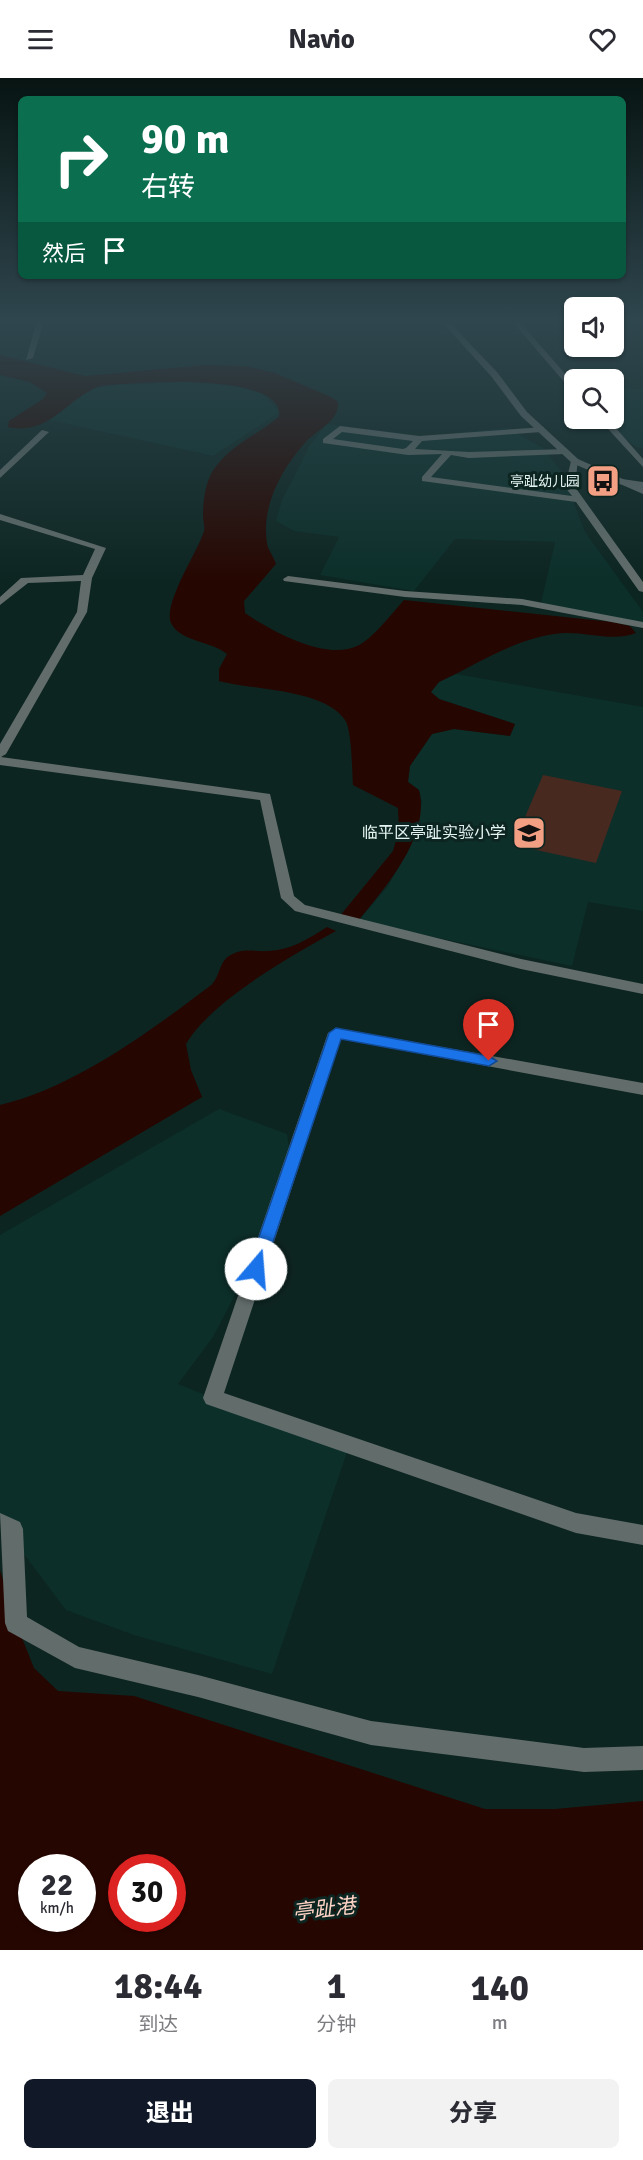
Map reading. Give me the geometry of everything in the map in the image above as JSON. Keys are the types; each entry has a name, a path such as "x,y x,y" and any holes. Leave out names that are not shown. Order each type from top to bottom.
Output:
{"street":[{"path":"520,408 575,461 622,482 641,487 643,473"},
{"path":"541,429 419,439 340,429 326,441 405,451 502,455 564,451"},
{"path":"612,429 643,464"},
{"path":"1,476 45,432"},
{"path":"405,451 419,439"},
{"path":"449,452 425,479 579,500"},
{"path":"575,461 570,487 643,589"},
{"path":"0,517 101,548 87,578 82,612 0,754"},
{"path":"0,602 25,580 87,578"},
{"path":"288,579 384,592 522,602 643,626"},
{"path":"0,761 251,793 266,797 288,898 300,909 521,964 643,989"},
{"path":"643,1089 336,1033 213,1398 576,1522 643,1535"},
{"path":"0,1522 12,1529 16,1623 75,1657 198,1686 371,1733 584,1760 643,1758"}],"shaded area":[{"path":"65,408 276,408 280,412 213,456 50,420"},
{"path":"624,408 643,408 643,448 637,447 612,429 624,429"},
{"path":"327,424 424,436 507,428 543,448 562,472 585,532 643,612 643,625 541,603 555,542 455,539 414,591 320,575 339,537 294,531 276,521 282,500 310,445"},
{"name":"临平区亭趾实验小学","path":"456,674 643,707 643,911 588,902 572,966 358,921 388,886 410,847 422,802 419,790 408,782 410,766 432,734 454,729 510,736 515,724 439,699 430,692 439,682"},
{"path":"543,775 622,791 596,863 513,845"},
{"path":"219,1109 287,1134 294,1182 213,1337 178,1384 347,1452 272,1674 134,1635 66,1610 0,1522 0,1235"}],"water":[{"path":"29,408 65,408 46,422 35,426 8,427 9,421"},
{"path":"277,408 337,408 331,421 309,439 288,465 270,503 266,529 268,546 276,564 244,601 245,613 269,628 315,647 344,650 363,643 376,632 404,600 612,622 630,626 636,633 616,637 564,633 539,637 509,647 439,682 431,692 439,699 515,724 510,736 454,729 432,734 410,766 408,782 419,790 421,807 412,843 381,893 358,921 339,917 393,851 399,830 398,808 353,785 350,741 345,720 335,710 305,696 219,681 219,669 227,654 181,634 171,623 170,615 176,592 204,532 204,502 210,476 231,451 279,417"},
{"path":"327,927 336,931 254,980 214,1012 186,1044 191,1070 202,1097 0,1216 0,1105 28,1097 83,1072 137,1039 210,986 216,979 223,962 234,953 284,949 306,940"},
{"name":"亭趾港","path":"0,1570 16,1623 34,1668 58,1691 134,1696 485,1809 555,1809 643,1801 643,1950 0,1950"}],"place":[{"name":"亭趾幼儿园","path":"603,481"},
{"name":"临平区亭趾实验小学","path":"529,833"}],"route":[{"path":"256,1269 336,1033 489,1061"}]}
